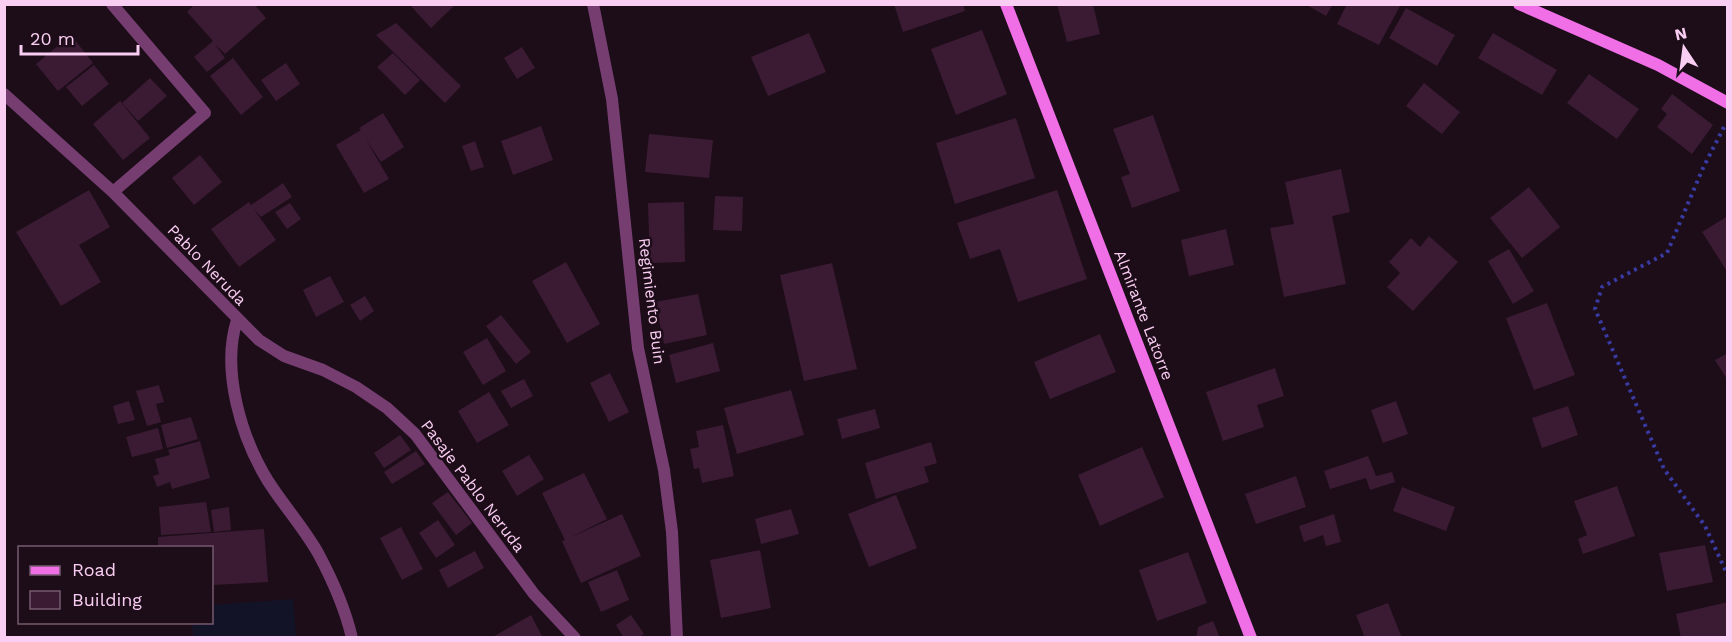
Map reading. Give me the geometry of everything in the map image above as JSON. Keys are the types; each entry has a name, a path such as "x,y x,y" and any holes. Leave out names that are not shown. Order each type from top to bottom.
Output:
{"main road":[{"name":"Almirante Latorre","path":"1006,4 1251,638"},
{"path":"1519,4 1659,65 1728,103"}],"street":[{"path":"112,4 205,113 113,192"},
{"name":"Regimiento Buin","path":"593,4 612,99 638,348 664,470 672,542 677,638"},
{"name":"Pablo Neruda","path":"4,94 113,192 237,320 231,343 230,368 242,422 254,455 267,479 300,524 333,583 352,638"},
{"name":"Pasaje Pablo Neruda","path":"237,320 259,340 284,356 323,370 356,387 387,408 415,434 534,594 575,638"}],"path":[{"path":"1728,120 1703,168 1666,253 1602,287 1595,309 1664,469 1705,526 1728,576"}],"shaded area":[{"path":"293,599 296,637 193,637 192,624 213,624 213,605"}],"building":[{"path":"195,4 254,4 266,18 225,54 215,44 225,58 207,72 194,57 213,41 187,12"},
{"path":"409,4 456,4 431,28"},
{"path":"894,4 963,4 965,11 903,32"},
{"path":"1057,4 1093,4 1100,34 1067,42"},
{"path":"1305,4 1333,4 1326,16"},
{"path":"1347,4 1397,4 1400,6 1379,45 1337,24"},
{"path":"1406,8 1455,35 1437,66 1389,38"},
{"path":"396,23 461,86 445,103 376,35"},
{"path":"982,30 1007,94 956,115 931,49"},
{"path":"809,33 826,72 768,96 751,57"},
{"path":"1493,33 1557,70 1542,95 1478,58"},
{"path":"71,35 93,63 58,91 36,64"},
{"path":"522,47 535,68 517,79 504,58"},
{"path":"393,53 420,80 405,95 377,67"},
{"path":"233,58 263,97 241,115 210,76"},
{"path":"286,63 300,84 276,101 261,80"},
{"path":"94,65 109,84 82,106 66,87"},
{"path":"1589,74 1639,109 1617,139 1567,103"},
{"path":"150,78 167,96 138,121 122,103"},
{"path":"1424,83 1460,112 1442,134 1406,106"},
{"path":"1672,94 1713,125 1692,154 1657,127 1667,114 1661,109"},
{"path":"120,101 150,138 123,160 93,124"},
{"path":"383,113 404,147 381,162 365,138 389,179 364,193 336,145"},
{"path":"1153,115 1180,191 1132,208 1121,177 1130,174 1113,129"},
{"path":"1016,118 1035,178 955,204 936,143"},
{"path":"541,126 553,160 513,175 501,141"},
{"path":"649,134 713,140 709,178 645,172"},
{"path":"475,141 484,167 471,171 462,146"},
{"path":"200,155 222,182 194,205 172,178"},
{"path":"1341,169 1350,212 1332,216 1346,284 1284,297 1270,228 1294,224 1285,182"},
{"path":"283,183 292,197 261,217 253,208 276,240 239,267 211,229 249,202 251,205"},
{"path":"1529,187 1560,227 1522,258 1490,218"},
{"path":"89,190 110,227 79,245 101,282 61,306 16,232"},
{"path":"1057,190 1087,279 1018,302 1000,249 970,259 957,223"},
{"path":"715,196 743,197 742,231 713,230"},
{"path":"684,202 685,262 650,263 648,203"},
{"path":"290,203 301,219 287,229 275,212"},
{"path":"1728,216 1728,273 1702,232"},
{"path":"1226,229 1234,265 1189,276 1181,240"},
{"path":"1429,236 1458,262 1413,311 1387,287 1400,273 1389,262 1411,238 1420,247"},
{"path":"1509,249 1534,291 1513,304 1488,261"},
{"path":"566,262 600,324 567,343 532,281"},
{"path":"832,263 857,369 804,381 780,275"},
{"path":"330,276 344,302 316,317 303,290"},
{"path":"698,294 707,335 664,344 655,302"},
{"path":"365,296 374,311 360,321 350,305"},
{"path":"1547,303 1575,375 1534,390 1506,318"},
{"path":"501,315 531,352 516,364 486,326"},
{"path":"1100,334 1116,372 1050,399 1034,362"},
{"path":"487,338 506,371 483,385 463,352"},
{"path":"713,343 720,371 676,383 669,355"},
{"path":"1728,353 1728,381 1715,360"},
{"path":"1275,368 1284,396 1257,405 1264,427 1223,441 1206,392"},
{"path":"610,373 629,412 609,422 590,383"},
{"path":"524,379 533,396 511,408 501,391"},
{"path":"159,385 164,402 156,404 161,422 147,426 136,391"},
{"path":"791,390 804,435 737,454 724,408"},
{"path":"489,392 509,425 477,443 458,411"},
{"path":"129,401 135,420 118,424 113,406"},
{"path":"1396,401 1408,434 1383,443 1371,410"},
{"path":"1568,406 1578,435 1542,448 1532,418"},
{"path":"875,409 880,428 842,439 837,419"},
{"path":"191,417 198,439 167,448 161,425"},
{"path":"723,425 734,476 702,483 699,468 694,469 690,449 699,447 696,431"},
{"path":"158,428 163,449 132,457 126,437"},
{"path":"400,435 411,450 384,468 374,453"},
{"path":"200,441 210,478 172,489 170,482 157,487 153,476 159,474 155,459 170,455 168,450"},
{"path":"931,442 937,463 924,467 929,482 876,499 865,463"},
{"path":"1142,447 1164,497 1100,526 1078,475"},
{"path":"416,451 425,464 392,484 384,472"},
{"path":"529,455 544,479 517,496 502,471"},
{"path":"1368,456 1376,476 1392,472 1395,482 1370,490 1366,478 1330,489 1324,471"},
{"path":"584,473 607,519 569,538 622,514 641,556 581,583 562,541 565,540 542,493"},
{"path":"1296,476 1306,507 1256,524 1245,494"},
{"path":"1617,486 1635,536 1583,554 1578,539 1587,535 1574,501"},
{"path":"1402,487 1455,507 1446,531 1393,511"},
{"path":"448,492 472,523 456,535 432,503"},
{"path":"896,495 917,548 869,567 848,514"},
{"path":"206,502 211,532 161,535 159,507"},
{"path":"229,507 231,530 214,532 211,510"},
{"path":"791,509 799,534 761,544 755,519"},
{"path":"1334,514 1341,542 1326,546 1323,535 1304,542 1299,526"},
{"path":"438,520 455,545 436,558 419,533"},
{"path":"401,527 423,569 402,580 380,538"},
{"path":"264,529 268,582 213,585 213,546 158,546 158,537"},
{"path":"1705,545 1713,582 1667,591 1659,553"},
{"path":"760,550 771,608 721,618 710,560"},
{"path":"475,551 484,568 448,588 439,570"},
{"path":"1188,552 1207,603 1157,621 1139,570"},
{"path":"617,570 629,600 601,612 588,582"},
{"path":"1728,602 1728,638 1681,638 1676,614"},
{"path":"1388,603 1402,638 1365,638 1356,615"},
{"path":"531,615 543,638 491,638"},
{"path":"631,615 644,634 638,638 624,638 616,625"},
{"path":"1213,621 1220,638 1192,638 1197,635 1198,627"}]}
